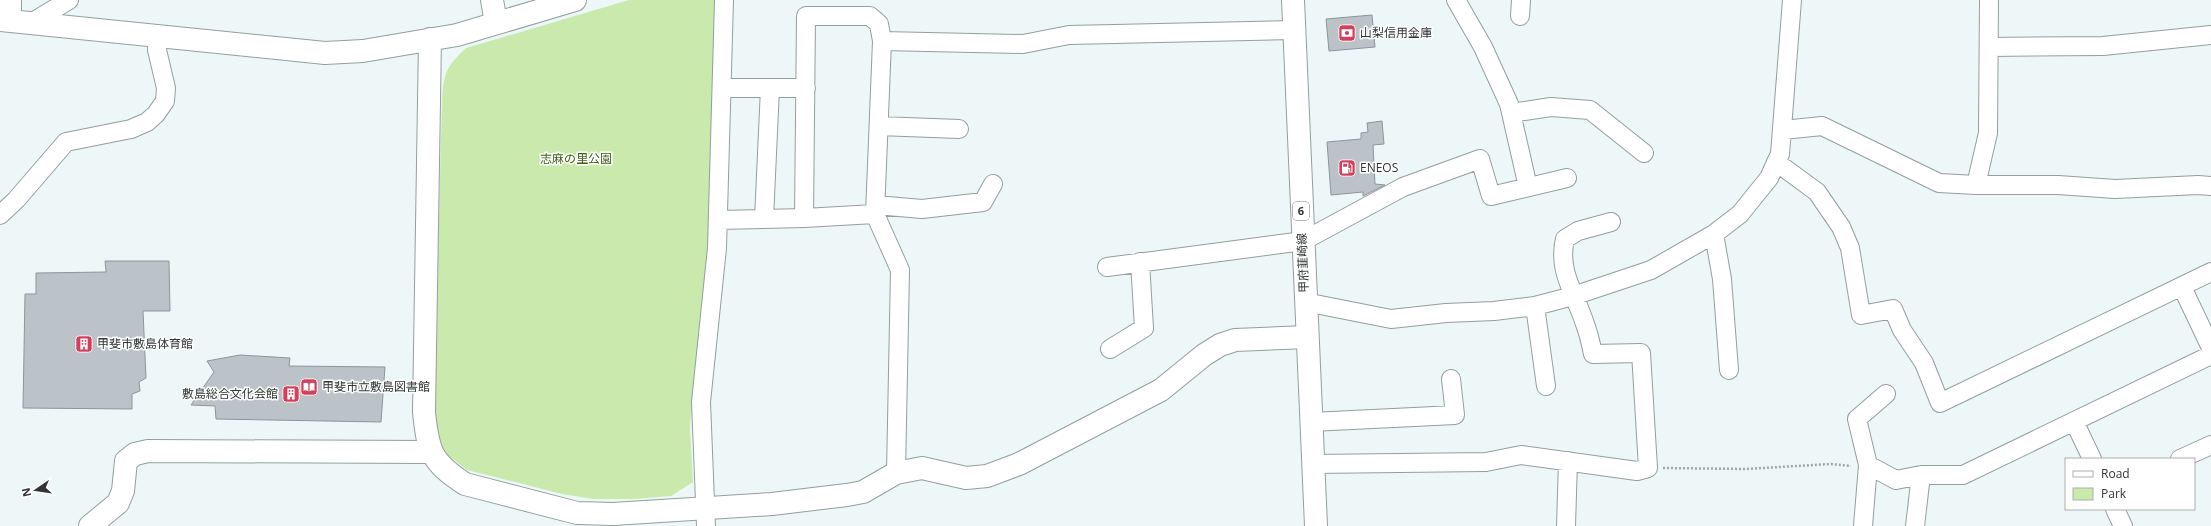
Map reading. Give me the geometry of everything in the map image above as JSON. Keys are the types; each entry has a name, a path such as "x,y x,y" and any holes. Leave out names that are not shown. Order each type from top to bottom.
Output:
{"street":[{"path":"13,16 69,0"},
{"path":"492,0 496,23"},
{"path":"13,16 158,36 325,53 363,51 457,35 575,0"},
{"path":"706,517 701,402 718,220 723,88 724,0"},
{"name":"甲府韮崎線","path":"1293,0 1305,302 1316,526"},
{"path":"1456,0 1483,47 1511,113 1528,187"},
{"path":"1305,302 1391,319 1446,313 1494,311 1535,306 1573,296 1651,270 1714,234 1740,214 1769,178 1780,154 1792,0"},
{"path":"1976,185 1988,133 1990,47 1989,0"},
{"path":"804,218 806,16 870,16 879,24 882,41 876,210 900,270 896,473"},
{"path":"882,41 1022,44 1069,35 1294,30"},
{"path":"1990,47 2103,46 2211,35"},
{"path":"0,215 16,200 66,142 132,129 147,122 156,114 165,101 166,88 157,50 158,36"},
{"path":"430,39 424,412 426,437 434,458 449,473 465,484 578,513 706,517 863,492 896,473 922,468 966,478 987,476 1020,464 1161,390 1204,355 1220,345 1235,340 1307,337"},
{"path":"723,88 806,88"},
{"path":"764,219 770,88"},
{"path":"1511,113 1552,107 1590,110 1644,153"},
{"path":"879,126 959,129"},
{"path":"1783,130 1822,126 1939,183 1976,185 2058,185 2115,190 2198,185 2211,186"},
{"path":"1107,267 1303,241 1403,187 1480,159 1491,196 1566,178"},
{"path":"1776,162 1817,192 1841,227 1850,248 1860,315 1893,309 1902,330 1924,364 1940,403 2211,272"},
{"path":"718,220 804,218 876,210 922,209 983,202 993,184"},
{"path":"1313,464 1486,462 1521,455 1637,471 1648,468 1641,353 1593,354 1585,324 1564,272 1562,250 1565,239 1578,230 1612,222"},
{"path":"1714,234 1722,279 1730,370"},
{"path":"1110,349 1144,328 1140,262"},
{"path":"2182,287 2211,348"},
{"path":"1535,306 1546,386"},
{"path":"1868,465 1896,480 1921,475 1963,475 2211,355"},
{"path":"1311,422 1455,415 1451,379"},
{"path":"1863,526 1868,465 1857,419 1886,394"},
{"path":"2074,421 2092,458"},
{"path":"2182,458 2211,445"},
{"path":"90,526 118,503 123,491 126,461 135,454 148,452 432,452"},
{"path":"1566,526 1568,461"},
{"path":"1915,526 1921,475"},
{"path":"2115,510 2123,526"}],"path":[{"path":"1648,468 1746,469 1798,465 1868,465"}],"green space":[{"name":"志麻の里公園","path":"629,0 717,0 710,237 690,427 693,482 671,496 633,499 593,499 562,494 467,470 446,454 436,430 434,405 442,101 447,72 450,66 466,48"}],"building":[{"path":"1372,15 1375,47 1329,51 1326,19"},
{"path":"1382,121 1384,144 1373,145 1375,184 1385,185 1363,196 1363,192 1331,195 1327,142 1361,139 1361,133 1368,132 1367,123"},
{"name":"甲斐市敷島体育館","path":"105,261 169,261 170,311 143,311 146,378 139,382 140,391 132,394 132,409 23,408 25,294 36,294 36,273 106,272"},
{"name":"敷島総合文化会館","path":"240,355 290,358 289,366 385,367 381,422 216,419 215,406 191,405 214,372 207,361"}],"place":[{"name":"山梨信用金庫","path":"1347,33"},
{"name":"ENEOS","path":"1347,168"},
{"name":"甲斐市敷島体育館","path":"84,344"},
{"name":"甲斐市立敷島図書館","path":"309,387"},
{"name":"敷島総合文化会館","path":"291,394"}]}
